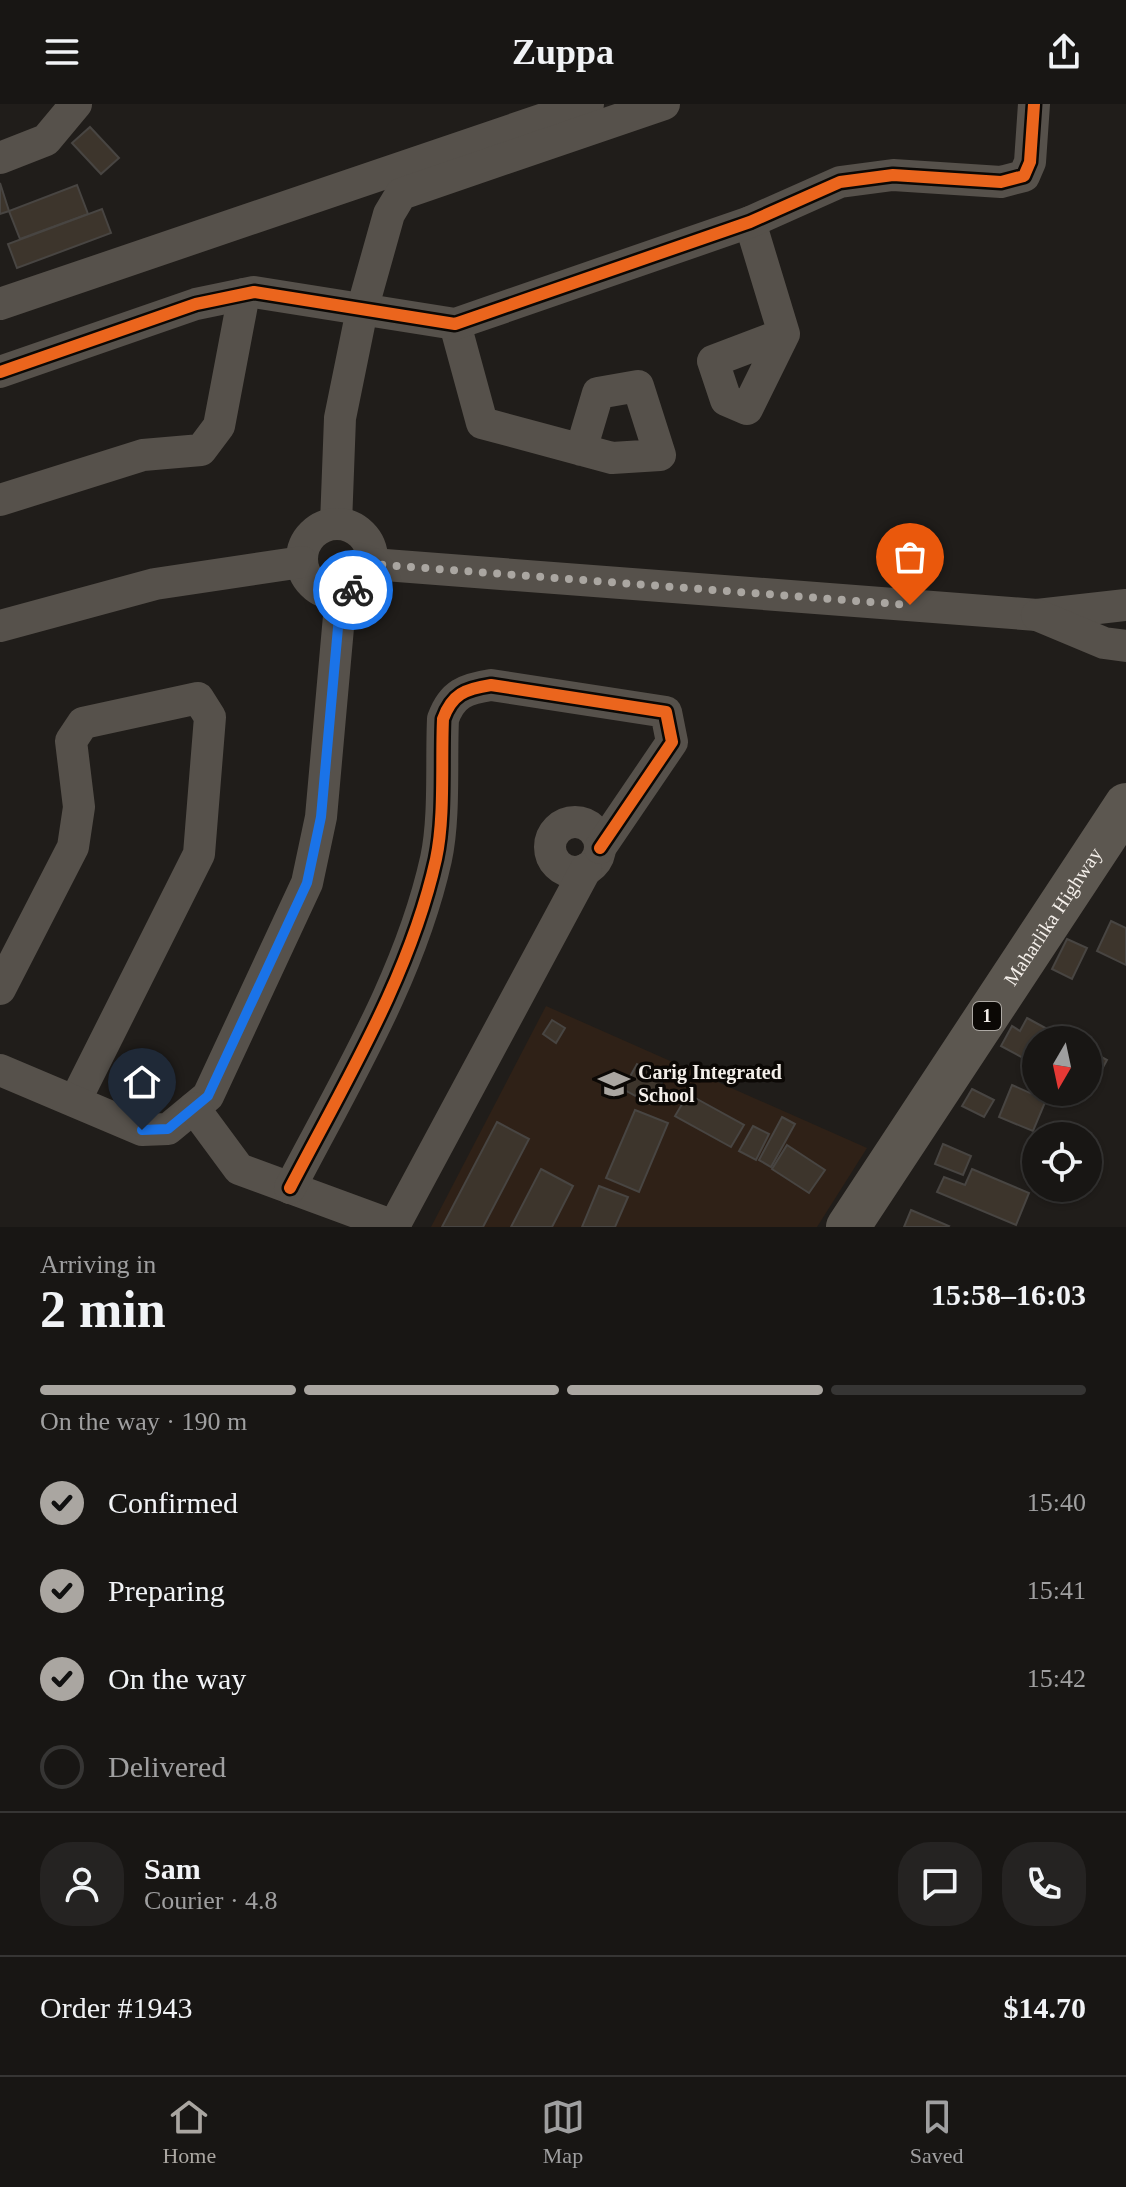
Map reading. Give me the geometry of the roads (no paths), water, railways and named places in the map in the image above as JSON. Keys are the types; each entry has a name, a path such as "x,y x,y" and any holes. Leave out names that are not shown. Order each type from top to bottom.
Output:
{"highway":[{"name":"Maharlika Highway","path":"848,1227 1126,805"}],"street":[{"path":"0,158 46,140 76,104"},
{"path":"0,304 588,104"},
{"path":"336,524 340,418 362,310 389,214 401,194 664,104"},
{"path":"0,372 196,304 254,292 455,324 750,222 840,182 893,175 1001,182 1024,176 1030,162 1034,104"},
{"path":"750,222 784,334"},
{"path":"0,500 143,455 201,450 219,426 244,294"},
{"path":"455,324 482,423 581,450"},
{"path":"336,524 359,532 367,541 372,564 361,585 341,594 319,589 310,582 302,562 302,551 314,532 336,524"},
{"path":"0,626 155,584 302,562"},
{"path":"372,564 1037,615 1126,605"},
{"path":"0,1070 142,1130 168,1129 208,1096 307,883 321,817 341,594"},
{"path":"1037,615 1104,643 1126,646"},
{"path":"194,1108 239,1169 290,1188 394,1226 593,859 672,742 666,712 491,685 468,688 450,700 443,719 437,856 416,934 377,1020 290,1188"},
{"path":"0,989 73,847 79,807 71,741 83,723 198,698 210,717 199,854 75,1101"}],"place":[{"name":"Carig Integrated School","path":"614,1084"}]}
